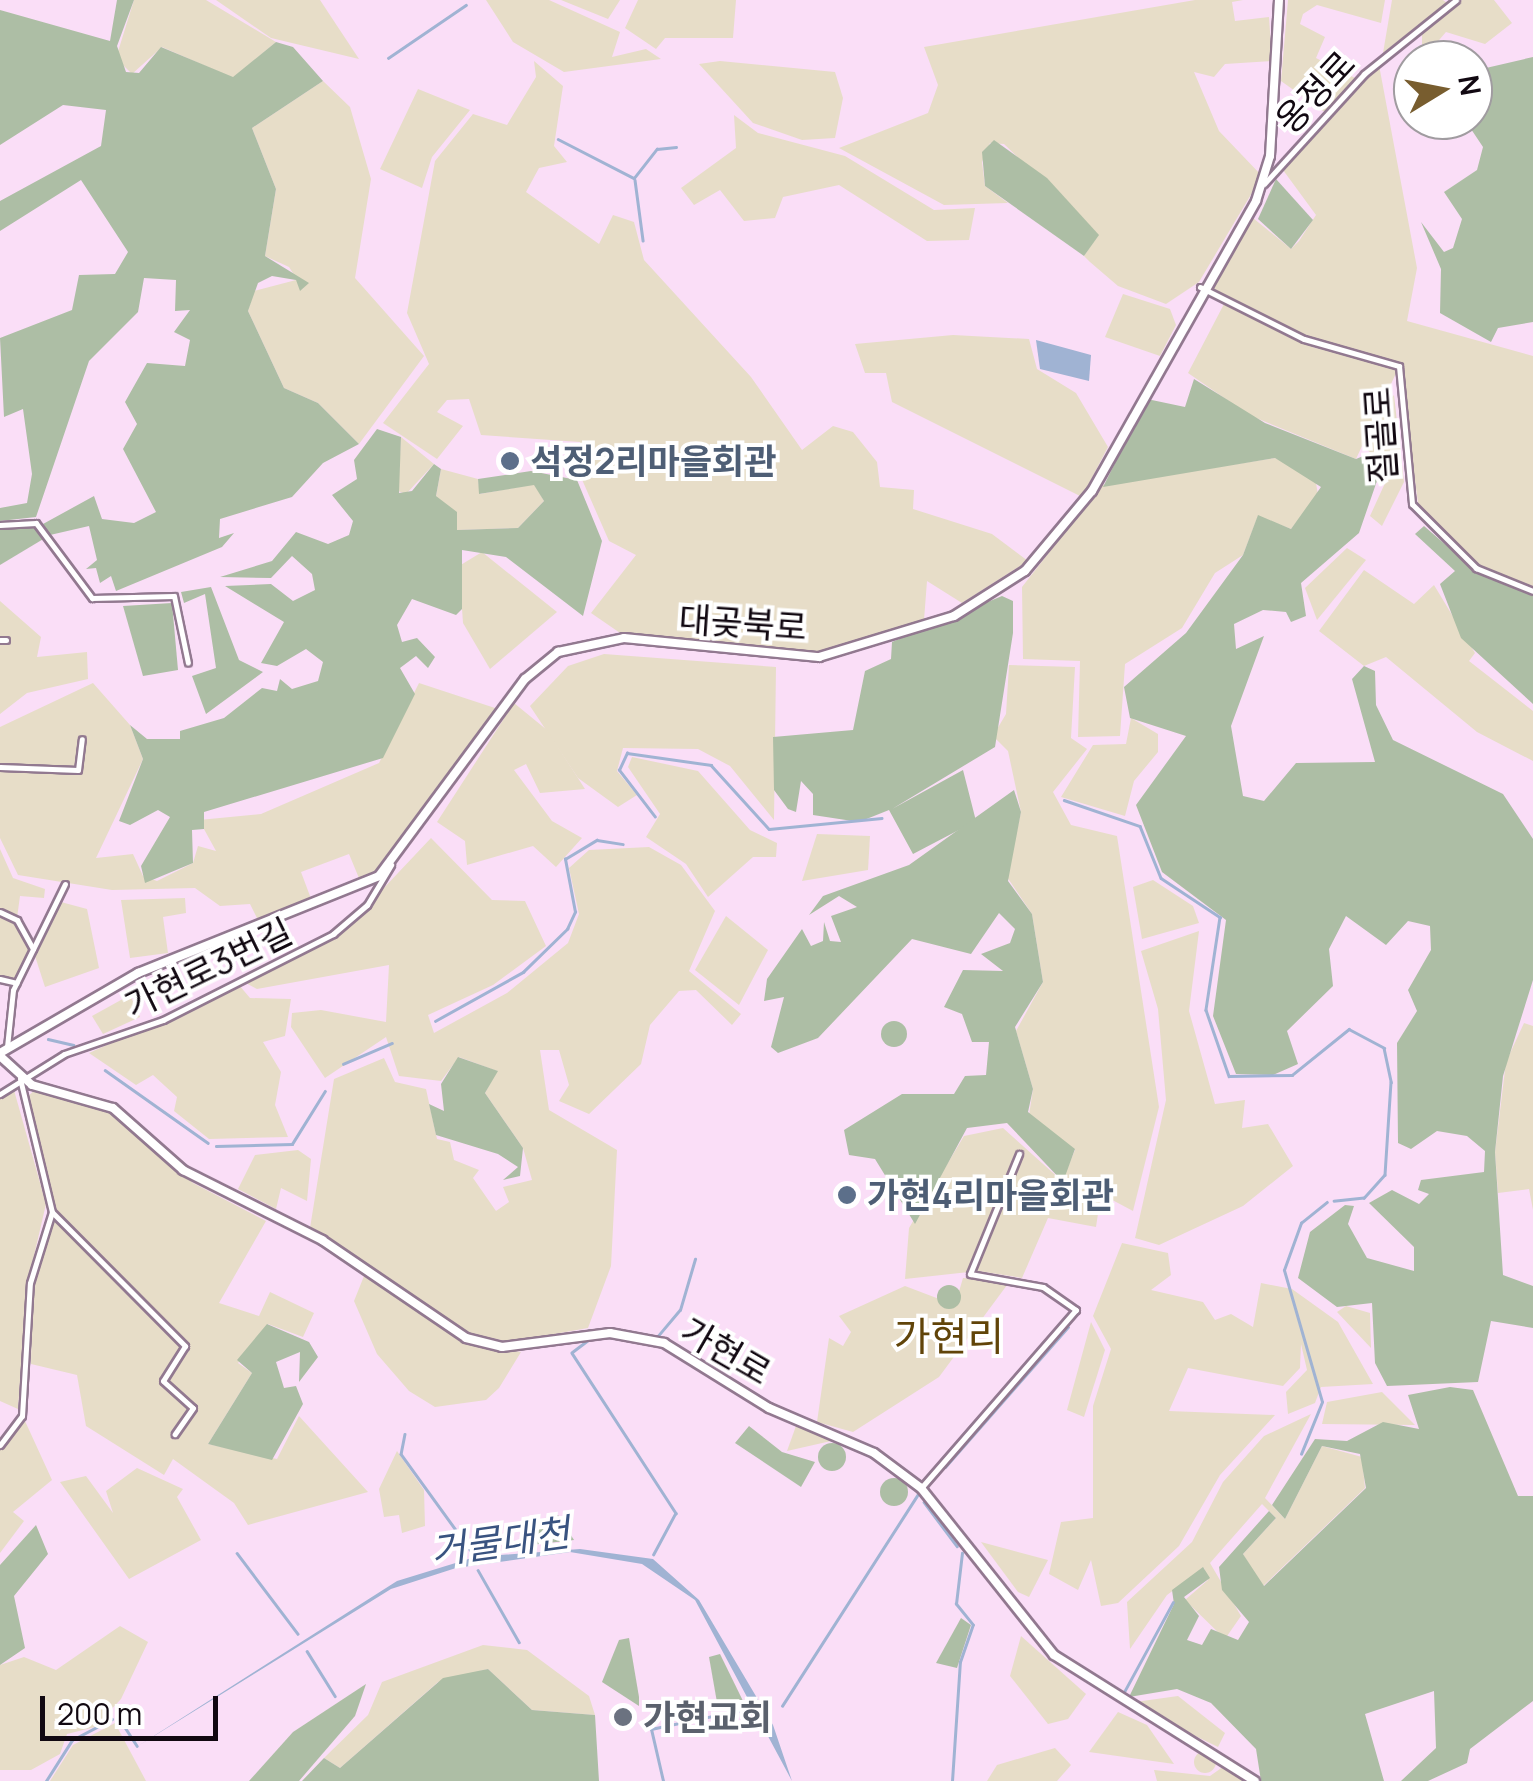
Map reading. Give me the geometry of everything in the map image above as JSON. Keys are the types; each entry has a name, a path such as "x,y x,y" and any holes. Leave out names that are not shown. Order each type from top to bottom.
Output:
{"street":[{"name":"대곶북로","path":"5,1049 138,973 344,895 390,866 525,679 558,652 624,638 810,659 933,625 1009,584 1092,491 1200,286 1262,186 1278,0"},
{"name":"옹정로","path":"1262,186 1378,61 1456,0"},
{"name":"절골로","path":"1200,286 1304,339 1398,366 1412,504 1476,568 1533,591"},
{"path":"0,525 36,523 92,598 174,596 188,663"},
{"path":"0,767 78,770 82,740"},
{"name":"가현로3번길","path":"17,1075 164,1020 333,934 368,904 390,866"},
{"path":"0,1445 22,1416 30,1290 52,1212 17,1075 5,1049 17,983 65,884"},
{"path":"0,912 17,920 34,950"},
{"path":"0,980 17,983"},
{"path":"5,1049 17,1075"},
{"name":"가현로","path":"0,1065 17,1075 112,1108 184,1170 322,1240 466,1338 502,1347 610,1333 664,1343 921,1488 1054,1655 1119,1704 1199,1740 1254,1781"},
{"path":"0,1094 17,1075"},
{"path":"921,1488 1076,1310 1042,1286 970,1274 1020,1154"},
{"path":"52,1212 185,1346 163,1381 192,1408 175,1434"}],"shaded area":[{"path":"134,0 206,0 276,42 233,78 162,47 132,74 116,58"},
{"path":"216,0 320,0 359,59 271,38"},
{"path":"486,0 549,0 620,32 612,57 646,49 661,59 564,72 513,42"},
{"path":"561,0 620,0 608,19"},
{"path":"638,0 736,0 733,38 665,38 656,49 625,28"},
{"path":"1195,0 1243,0 1232,2 1235,21 1269,17 1272,61 1225,64 1214,77 1194,72 1219,131 1262,176 1199,282 1166,304 1118,286 1090,262 1084,256 1098,235 1004,144 990,143 982,162 985,186 1008,203 944,205 839,148 928,113 938,85 924,47"},
{"path":"1288,0 1385,0 1381,23 1317,5 1303,14 1300,24 1325,37 1316,58 1355,78 1326,113 1281,81"},
{"path":"1392,0 1447,3 1400,40 1393,40 1393,45 1383,53"},
{"path":"1462,0 1494,0 1512,23 1490,40 1472,40 1446,32 1439,40 1422,40 1422,31"},
{"path":"534,61 563,86 554,146 567,162 539,168 526,192 599,244 613,215 634,222 644,260 751,377 802,450 833,426 853,432 877,462 880,487 914,490 913,509 992,534 1028,561 962,603 927,581 924,620 802,656 623,635 591,613 636,555 609,541 580,475 580,442 481,435 469,399 447,400 437,412 463,426 437,459 383,423 429,364 407,313 435,161 473,114 507,125 536,77"},
{"path":"720,61 835,72 843,98 835,138 802,140 753,123 699,64"},
{"path":"1379,65 1417,268 1407,321 1533,356 1533,587 1482,568 1419,510 1399,362 1306,338 1208,286 1253,218 1291,249 1316,215 1283,170"},
{"path":"323,81 350,107 371,179 355,278 424,356 359,444 318,403 284,388 248,311 254,291 296,280 304,290 289,267 265,256 276,189 252,128"},
{"path":"418,89 470,110 432,157 422,188 380,169"},
{"path":"734,115 758,133 845,156 934,210 975,208 969,240 927,241 839,185 783,197 775,218 744,221 720,190 694,205 681,188 736,148"},
{"path":"1123,294 1170,309 1176,325 1160,356 1105,337"},
{"path":"1224,304 1315,348 1363,353 1398,369 1356,459 1249,415 1188,373"},
{"path":"953,335 1029,339 1037,369 1076,393 1108,447 1082,497 892,402 886,373 865,373 855,344"},
{"path":"1394,395 1404,482 1382,526 1370,516 1391,470 1365,448 1372,418"},
{"path":"401,437 434,464 406,494 398,491"},
{"path":"1275,458 1315,477 1318,495 1291,529 1258,516 1243,555 1215,573 1182,628 1125,664 1120,736 1078,737 1080,661 1023,659 1022,587 1102,485"},
{"path":"441,469 478,479 480,494 535,484 544,501 518,528 457,530 436,496"},
{"path":"1347,548 1366,560 1317,620 1305,588"},
{"path":"482,552 557,612 490,669 463,623 459,566"},
{"path":"1364,570 1414,604 1434,585 1475,653 1469,661 1533,711 1533,761 1477,732 1386,657 1364,666 1319,631"},
{"path":"0,601 41,637 37,657 87,652 88,679 27,693 0,714"},
{"path":"604,654 776,667 774,820 730,766 698,749 623,748 617,771 637,795 618,807 578,778 530,706 568,666"},
{"path":"1009,665 1075,667 1071,738 1087,749 1053,792 1071,825 1117,836 1159,1107 1133,1211 1101,1194 1096,1227 1048,1218 1022,1278 978,1271 905,1279 909,1228 964,1136 1003,1128 1062,1181 1075,1150 1029,1115 1033,1089 1016,1031 1043,982 1032,914 1007,877 1021,812 1008,751 993,736 1006,714"},
{"path":"93,683 130,725 143,759 96,858 133,854 143,876 157,881 193,863 198,846 216,851 199,820 261,814 379,763 419,683 498,709 384,865 361,883 349,854 301,872 313,904 260,924 250,904 220,906 195,888 112,890 18,875 0,838 0,727"},
{"path":"514,703 547,730 585,789 540,793 526,764 514,770 552,821 582,838 556,867 533,846 467,865 465,841 437,822"},
{"path":"1131,718 1158,734 1158,752 1134,781 1125,816 1061,797 1093,745 1126,744"},
{"path":"632,757 698,771 750,830 777,843 776,857 753,857 708,897 686,864 646,837 660,814 628,767"},
{"path":"817,834 870,836 868,870 802,881"},
{"path":"431,838 492,900 525,901 546,946 493,985 428,1015 434,1033 507,993 568,943 579,914 569,868 589,850 649,847 681,865 715,911 689,971 741,1014 732,1025 696,990 679,991 650,1025 641,1064 589,1114 559,1101 569,1085 559,1050 540,1050 549,1110 617,1150 611,1266 588,1328 510,1342 468,1333 310,1228 334,1079 384,1058 395,1082 426,1089 437,1139 450,1142 454,1160 479,1170 473,1178 496,1211 509,1202 503,1187 532,1180 523,1148 485,1093 497,1071 459,1057 441,1081 399,1076 386,1037 325,1078 291,1027 292,1013 321,1010 386,1022 389,965 257,989 244,982 347,927"},
{"path":"0,849 13,878 45,889 44,898 20,896 17,918 0,910"},
{"path":"1153,880 1193,906 1199,923 1142,939 1133,887"},
{"path":"185,898 186,913 163,917 168,953 130,958 121,900"},
{"path":"61,902 87,909 99,968 45,987 34,953"},
{"path":"0,914 19,924 31,950 17,981 0,977"},
{"path":"726,916 768,950 739,1005 695,970"},
{"path":"1199,931 1189,1011 1215,1104 1245,1100 1242,1128 1268,1124 1293,1166 1243,1206 1159,1245 1135,1238 1166,1100 1158,1009 1141,951"},
{"path":"239,985 250,998 291,999 285,1036 263,1042 281,1072 275,1105 288,1137 209,1139 174,1111 177,1097 153,1075 136,1085 89,1053"},
{"path":"130,995 140,1017 103,1034 92,1016"},
{"path":"1524,1023 1533,1026 1533,1210 1529,1189 1498,1193 1495,1152 1506,1062"},
{"path":"12,1083 46,1204 27,1286 18,1409 0,1401 0,1091"},
{"path":"35,1090 113,1113 193,1183 266,1221 219,1303 259,1316 270,1292 314,1313 303,1337 268,1324 238,1363 252,1373 208,1444 277,1459 299,1416 368,1492 248,1525 234,1503 173,1459 164,1475 86,1426 77,1375 31,1364 32,1289 55,1210 27,1097"},
{"path":"298,1150 311,1159 307,1201 281,1188 276,1209 238,1189 255,1155"},
{"path":"1122,1243 1168,1253 1171,1275 1151,1290 1203,1302 1215,1320 1231,1314 1253,1327 1261,1283 1292,1289 1338,1322 1373,1384 1321,1387 1315,1403 1288,1414 1286,1392 1307,1370 1301,1344 1300,1368 1283,1386 1188,1368 1169,1411 1275,1415 1220,1475 1179,1546 1118,1603 1101,1606 1091,1560 1078,1590 1049,1574 1061,1522 1093,1518 1093,1406 1111,1349 1093,1316"},
{"path":"364,1276 462,1342 521,1352 499,1388 486,1400 435,1407 409,1391 377,1354 354,1301"},
{"path":"963,1278 1010,1281 939,1377 853,1432 817,1422 829,1338 843,1346 851,1332 839,1316 905,1286 955,1305"},
{"path":"1346,1306 1370,1313 1371,1348 1337,1312"},
{"path":"1091,1322 1105,1350 1084,1417 1067,1410"},
{"path":"1382,1392 1415,1425 1322,1424 1327,1402"},
{"path":"1311,1414 1265,1498 1285,1519 1322,1446 1362,1457 1365,1488 1262,1587 1243,1554 1276,1518 1262,1504 1210,1563 1241,1616 1225,1639 1185,1600 1208,1580 1204,1568 1167,1595 1130,1649 1127,1602 1192,1542 1223,1482 1264,1436"},
{"path":"25,1421 52,1480 13,1512 24,1521 0,1553 0,1448"},
{"path":"796,1426 828,1438 831,1441 787,1451"},
{"path":"397,1451 424,1490 425,1526 402,1533 399,1515 384,1517 379,1489"},
{"path":"137,1468 183,1489 177,1497 201,1540 129,1579 60,1482 86,1476 113,1513 106,1491"},
{"path":"981,1542 1048,1560 1029,1597 1018,1592"},
{"path":"120,1626 148,1642 121,1699 95,1727 67,1734 60,1754 31,1770 0,1770 0,1665 24,1657 56,1670"},
{"path":"1021,1636 1086,1694 1068,1719 1048,1724 1010,1676"},
{"path":"483,1645 527,1650 589,1696 595,1715 532,1710 488,1669 438,1682 340,1768 324,1758 368,1715 382,1682"},
{"path":"1178,1696 1225,1733 1218,1747 1128,1703"},
{"path":"1118,1712 1147,1725 1174,1764 1089,1752"},
{"path":"115,1723 146,1781 50,1781 73,1745"},
{"path":"1055,1748 1071,1765 1057,1781 987,1781 997,1765"},
{"path":"1201,1751 1209,1751 1216,1762 1209,1773 1201,1773 1194,1766 1194,1758"},
{"path":"1227,1764 1243,1781 1157,1781 1154,1770 1210,1776"}],"green space":[{"path":"117,0 134,0 117,46 126,72 139,73 161,47 233,77 276,42 293,47 323,81 252,128 276,189 265,256 309,283 300,291 296,280 272,276 258,283 248,311 284,388 318,403 359,444 323,463 292,497 220,519 219,538 234,533 222,547 116,591 111,576 100,583 96,568 86,569 97,560 89,526 50,535 43,524 94,496 102,519 134,523 156,512 123,449 137,424 125,402 147,363 185,366 190,340 174,332 190,310 175,311 176,280 144,278 138,312 89,361 36,517 0,521 0,508 27,503 32,474 23,409 4,417 0,338 72,310 79,275 115,274 128,252 81,180 0,231 0,201 101,146 106,110 63,105 0,145 0,10 110,41"},
{"path":"1533,57 1533,322 1498,328 1491,342 1440,313 1441,269 1421,222 1444,252 1453,248 1462,219 1444,192 1477,170 1483,147 1478,140 1493,140 1493,66"},
{"path":"994,140 1047,178 1099,235 1084,256 985,186 982,152"},
{"path":"1276,179 1313,220 1291,249 1258,219"},
{"path":"1194,379 1265,423 1356,459 1368,454 1379,475 1359,533 1301,583 1306,616 1291,622 1286,612 1263,610 1234,624 1236,649 1264,636 1231,726 1243,796 1264,801 1296,763 1375,762 1352,679 1364,666 1375,671 1376,705 1393,740 1503,794 1533,839 1533,980 1503,1076 1495,1152 1503,1275 1533,1286 1533,1328 1491,1321 1478,1382 1387,1386 1375,1363 1372,1303 1337,1307 1298,1278 1310,1232 1345,1205 1354,1206 1348,1224 1367,1258 1414,1271 1414,1247 1369,1203 1392,1190 1419,1204 1429,1194 1418,1190 1421,1180 1484,1172 1485,1151 1467,1136 1437,1131 1411,1149 1398,1143 1397,1043 1417,1011 1408,990 1431,950 1430,926 1408,921 1386,945 1346,916 1329,949 1333,986 1287,1031 1298,1064 1273,1075 1236,1074 1213,1016 1226,920 1162,872 1136,805 1186,736 1130,718 1124,687 1186,633 1243,555 1258,515 1291,529 1321,487 1275,458 1103,487 1147,399 1185,407"},
{"path":"377,429 401,437 399,493 412,491 434,464 441,469 436,496 457,512 457,530 518,528 544,501 534,485 479,494 478,479 531,471 577,480 602,541 583,616 506,557 462,550 462,609 456,615 412,599 397,625 402,642 417,638 435,657 428,668 416,656 400,668 415,694 383,758 204,812 204,829 192,830 193,863 145,883 141,866 170,817 158,810 130,825 119,821 143,759 130,725 147,739 180,739 180,731 224,718 262,688 277,691 280,679 292,689 318,681 323,662 306,649 277,666 261,663 284,622 225,586 271,584 293,601 315,590 312,574 292,556 271,578 220,577 272,561 296,532 328,544 349,535 353,521 332,495 357,479 354,460"},
{"path":"35,524 45,538 0,565 0,528"},
{"path":"1424,526 1477,572 1533,594 1533,704 1461,638 1440,584 1455,571 1415,534"},
{"path":"211,587 239,660 263,672 206,714 192,676 216,668 205,594 184,603 181,592"},
{"path":"1002,596 1013,601 1013,633 995,747 892,809 963,770 976,821 913,854 889,810 859,822 813,815 813,794 801,781 796,812 788,809 774,790 773,737 853,730 865,671 891,659 892,642"},
{"path":"172,603 178,670 143,676 123,606"},
{"path":"1014,790 1021,812 1008,881 1032,914 1043,982 1015,1027 1033,1089 1028,1112 1075,1149 1063,1182 1007,1123 967,1128 915,1224 875,1159 849,1155 844,1130 902,1094 954,1094 965,1076 986,1075 989,1042 972,1042 962,1014 944,1007 963,970 1003,971 981,954 1010,943 1015,929 999,913 971,954 912,939 818,1038 778,1053 771,1047 784,997 764,1001 767,979 802,929 811,946 823,941 824,922 830,941 841,942 831,916 857,907 839,896 809,915 823,896 909,865"},
{"path":"894,1021 903,1025 907,1034 903,1043 894,1047 885,1043 881,1034 885,1025"},
{"path":"458,1057 498,1071 485,1093 523,1148 520,1176 503,1180 518,1167 498,1154 436,1135 429,1104 444,1111 441,1084"},
{"path":"949,1285 958,1288 958,1306 949,1309 940,1306 937,1297 940,1288"},
{"path":"267,1324 309,1342 318,1357 299,1382 300,1352 276,1362 284,1388 296,1386 303,1404 272,1460 208,1444 252,1373 237,1360"},
{"path":"1450,1387 1473,1390 1518,1496 1533,1496 1533,1701 1470,1749 1467,1763 1428,1781 1401,1781 1436,1748 1434,1691 1365,1714 1384,1781 1261,1781 1256,1749 1211,1703 1177,1689 1129,1697 1174,1604 1172,1590 1203,1567 1210,1578 1184,1597 1199,1616 1187,1640 1202,1645 1211,1629 1238,1640 1249,1622 1222,1590 1219,1567 1269,1511 1276,1518 1243,1554 1264,1586 1366,1488 1360,1454 1322,1446 1285,1519 1272,1505 1315,1439 1347,1441 1383,1422 1419,1429 1408,1395"},
{"path":"749,1426 782,1452 815,1462 801,1487 735,1443"},
{"path":"832,1443 842,1447 846,1457 842,1467 832,1471 822,1467 818,1457 822,1447"},
{"path":"894,1478 904,1482 908,1492 904,1502 894,1506 884,1502 880,1492 884,1482"},
{"path":"558,1515 574,1540 513,1547 513,1545"},
{"path":"36,1525 48,1554 14,1596 25,1648 0,1665 0,1565"},
{"path":"961,1618 971,1625 957,1668 936,1663"},
{"path":"629,1638 639,1706 602,1682 619,1640"},
{"path":"720,1654 744,1703 741,1707 718,1708 709,1657"},
{"path":"488,1669 532,1710 595,1715 599,1781 302,1781 324,1758 340,1768 443,1678"},
{"path":"366,1684 355,1716 299,1781 249,1781 293,1732"}],"water":[{"path":"1036,340 1091,355 1089,381 1040,369"},
{"path":"580,1549 653,1559 699,1600 773,1725 792,1781 695,1600 642,1564 570,1552 456,1568 391,1589 138,1746 397,1581 475,1557"}],"waterway":[{"path":"388,58 466,5"},
{"path":"558,139 634,178 657,149 676,147"},
{"path":"635,180 643,240"},
{"path":"655,817 619,770 627,753 711,765 769,829 881,818"},
{"path":"1064,800 1140,826 1161,878 1220,917 1206,1010 1229,1076 1292,1075 1349,1029 1384,1048 1391,1082 1385,1175 1364,1198 1334,1201"},
{"path":"435,1021 523,972 567,929 575,912 565,859 597,840 623,844"},
{"path":"48,1039 73,1045"},
{"path":"343,1064 392,1043"},
{"path":"105,1070 208,1143"},
{"path":"216,1146 292,1144 325,1091"},
{"path":"1301,1454 1322,1402 1284,1270 1301,1223 1327,1202"},
{"path":"589,1330 657,1337 680,1310 695,1259"},
{"path":"945,1467 1068,1327"},
{"path":"589,1340 572,1353 676,1513 654,1554"},
{"name":"거물대천","path":"405,1434 401,1454 472,1552"},
{"path":"782,1706 918,1494"},
{"path":"924,1502 957,1546"},
{"path":"237,1553 298,1634"},
{"path":"952,1781 960,1662 973,1625 956,1604 962,1553"},
{"name":"거물대천","path":"478,1570 519,1642"},
{"path":"1124,1692 1173,1602"},
{"path":"307,1651 335,1696"},
{"path":"663,1781 651,1729 746,1709"},
{"path":"119,1718 137,1746"},
{"path":"46,1781 72,1740 112,1719"}],"place":[{"name":"석정2리마을회관","path":"510,461"},
{"name":"가현4리마을회관","path":"847,1195"},
{"name":"가현교회","path":"623,1717"}],"district":[{"name":"가현리","path":"949,1336"}]}
